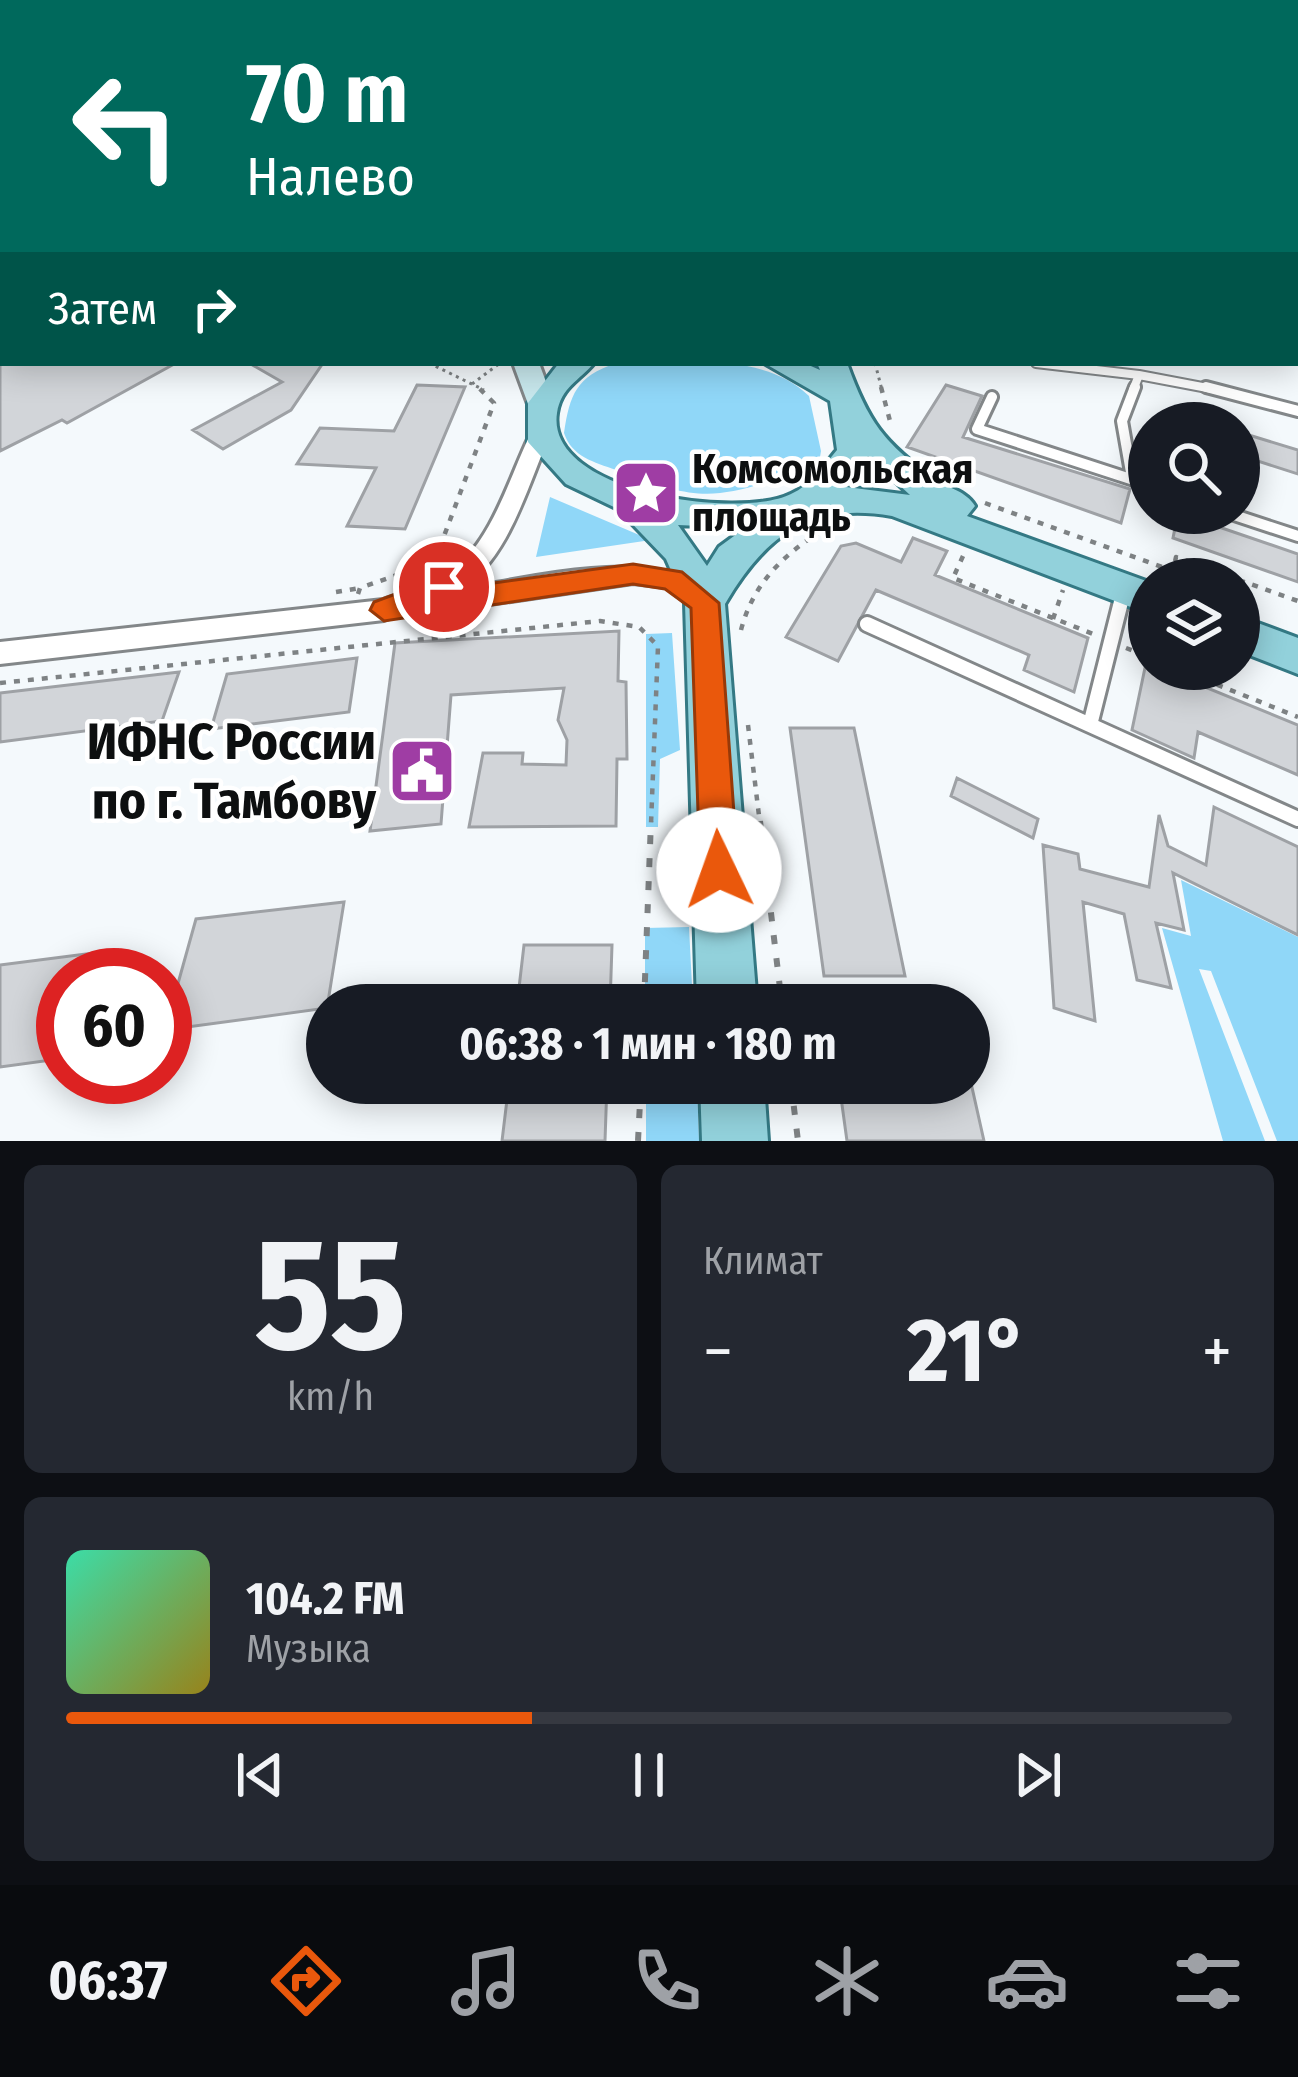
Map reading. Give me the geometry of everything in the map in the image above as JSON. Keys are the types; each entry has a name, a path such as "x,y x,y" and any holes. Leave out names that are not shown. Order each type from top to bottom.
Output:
{"main road":[{"path":"527,366 547,454 565,469 650,515 682,552 705,603 726,984"},
{"path":"540,421 556,380 575,366"},
{"path":"786,366 832,386 850,413 925,489 1128,575"},
{"path":"816,516 854,451 850,413 833,366"},
{"path":"705,603 733,557 860,495 1128,577"},
{"path":"624,497 706,517 816,516"},
{"path":"1260,620 1298,634"},
{"path":"1260,641 1298,656"},
{"path":"733,1104 735,1141"}],"street":[{"path":"384,610 467,573 540,421"},
{"path":"0,653 384,610 633,574 672,579 705,603"}],"lane":[{"path":"1062,366 1176,379 1298,411"},
{"path":"1129,402 1139,375"},
{"path":"992,397 977,429 1128,477"},
{"path":"1128,405 1122,422 1128,456"},
{"path":"1260,524 1298,536"},
{"path":"867,624 1298,819"},
{"path":"1090,725 1128,634"}],"path":[{"path":"341,645 360,587 411,570 438,552 494,403 472,384 435,366"},
{"path":"472,384 496,366"},
{"path":"876,366 892,429"},
{"path":"738,642 746,604 816,516"},
{"path":"1128,577 962,523 965,551 953,578 1128,649"},
{"path":"1260,587 1298,602"},
{"path":"1054,619 1063,589"},
{"path":"0,683 600,621 639,627 658,646 645,984"},
{"path":"1230,690 1298,717"},
{"path":"747,710 780,984"},
{"path":"638,1141 639,1104"},
{"path":"794,1104 798,1141"}],"shaded area":[{"path":"609,366 747,366 767,371 809,396 821,451 819,463 809,470 712,494 672,489 592,461 572,448 564,433 577,389"},
{"path":"550,497 651,540 536,557"},
{"path":"672,633 680,750 660,759 658,827 646,827 646,634"},
{"path":"1181,880 1298,937 1298,1141 1277,1141 1211,971 1199,969 1265,1141 1223,1141 1162,928 1191,936"},
{"path":"689,927 692,984 645,984 645,928"},
{"path":"646,1104 698,1104 699,1141 646,1141"}],"building":[{"path":"0,366 171,366 67,423 62,420 0,451"},
{"path":"254,366 321,366 291,410 223,449 193,430 282,382"},
{"path":"417,385 465,387 405,529 347,526 376,468 297,464 320,428 394,431"},
{"path":"946,385 982,396 963,437 1128,488 1121,523 907,447"},
{"path":"1260,438 1298,450 1298,474 1260,462"},
{"path":"1174,534 1239,534 1298,554 1298,582 1260,569 1260,558 1230,558 1173,538"},
{"path":"913,538 947,551 935,575 1088,638 1074,692 1024,670 1029,655 876,590 838,661 786,637 841,546 856,543 901,562"},
{"path":"619,631 618,681 626,682 627,759 617,759 616,826 469,827 483,753 523,753 522,764 566,765 567,740 558,720 564,688 451,695 441,824 370,831 395,643"},
{"path":"357,658 349,712 211,729 227,674"},
{"path":"179,672 162,721 0,742 0,693"},
{"path":"1140,690 1212,690 1298,725 1298,775 1198,732 1194,758 1132,730"},
{"path":"790,728 854,728 905,976 824,976"},
{"path":"957,778 1038,819 1033,838 951,796"},
{"path":"1214,807 1298,847 1298,935 1173,873 1184,930 1156,923 1171,988 1137,980 1124,914 1083,902 1095,1021 1054,1008 1043,845 1078,854 1080,869 1149,887 1159,815 1168,846 1206,865"},
{"path":"344,902 331,984 306,984 306,1011 192,1026 192,948 188,948 196,919"},
{"path":"524,945 612,945 611,984 519,984"},
{"path":"36,960 36,1062 0,1067 0,965"},
{"path":"506,1104 606,1104 605,1141 502,1141"},
{"path":"842,1104 976,1104 984,1141 847,1141"}],"place":[{"name":"Комсомольская площадь","path":"646,493"},
{"name":"ИФНС России по г. Тамбову","path":"422,771"}],"route":[{"path":"444,587 384,610 633,574 672,579 705,603 719,870"}]}
